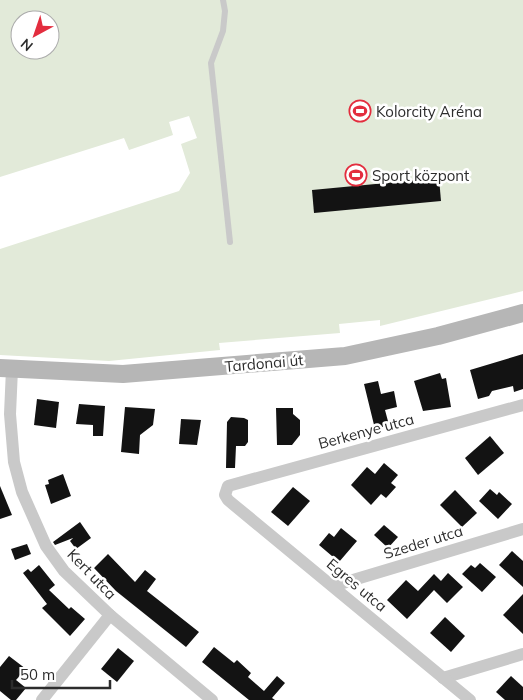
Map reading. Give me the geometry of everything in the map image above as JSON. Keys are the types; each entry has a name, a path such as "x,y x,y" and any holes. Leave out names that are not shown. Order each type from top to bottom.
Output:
{"street":[{"name":"Tardonai út","path":"6,369 123,374 345,356 438,336 523,313"},
{"name":"Kert utca","path":"6,369 14,462 22,492 46,546 64,571 110,615 212,700"},
{"name":"Berkenye utca","path":"225,495 228,486 523,405"},
{"name":"Egres utca","path":"225,495 228,500 470,700"},
{"name":"Szeder utca","path":"333,586 523,529"},
{"path":"42,700 110,615"},
{"path":"443,678 523,654"}],"lane":[{"path":"223,0 225,11 223,31 211,63 230,242"}],"green space":[{"name":"Sport központ","path":"0,0 523,0 523,291 380,326 380,320 339,324 340,333 219,343 220,350 109,361 0,355 0,249 179,191 190,173 181,144 197,138 189,116 169,122 173,135 129,150 124,138 0,177"}],"building":[{"path":"439,178 441,201 314,213 312,190"},
{"path":"523,354 523,389 514,392 513,386 492,391 489,396 478,399 470,370"},
{"path":"440,373 442,379 446,378 451,407 423,411 414,381"},
{"path":"378,381 381,394 394,391 397,407 385,410 389,425 375,429 364,384"},
{"path":"37,399 59,402 56,428 34,425"},
{"path":"79,404 105,406 103,436 93,436 93,425 76,424"},
{"path":"125,407 155,409 153,425 140,435 139,454 121,452"},
{"path":"276,408 293,408 293,414 300,420 300,435 292,445 277,445"},
{"path":"231,417 248,420 248,442 245,446 236,446 235,468 226,468 227,422"},
{"path":"181,419 201,420 197,445 179,444"},
{"path":"490,436 504,453 478,475 465,458"},
{"path":"384,463 398,475 391,483 396,487 386,498 381,494 371,505 351,485 367,467 375,474"},
{"path":"63,474 71,496 51,504 45,485 49,484 48,480"},
{"path":"0,486 12,515 0,519"},
{"path":"293,487 310,501 288,526 271,512"},
{"path":"490,489 497,495 499,492 512,504 498,519 479,501"},
{"path":"455,490 477,513 462,527 440,505"},
{"path":"80,522 91,538 76,549 70,541 73,538 55,545 53,542"},
{"path":"384,525 398,537 388,548 374,535"},
{"path":"341,528 357,541 339,562 319,545 329,533 334,537"},
{"path":"27,544 31,554 15,560 11,549"},
{"path":"512,551 523,561 523,587 499,565"},
{"path":"108,554 135,582 145,570 156,579 147,591 199,632 186,647 116,591 94,568"},
{"path":"480,563 496,577 482,592 462,574 471,565 475,568"},
{"path":"39,565 55,585 49,590 69,609 71,607 85,619 70,636 42,608 47,604 23,573 28,569 31,572"},
{"path":"448,573 463,587 447,603 434,590 407,619 387,600 406,580 418,591 434,574 441,581"},
{"path":"523,594 523,634 503,615"},
{"path":"445,617 465,636 451,652 430,633"},
{"path":"214,647 234,663 237,660 251,673 248,677 264,691 277,676 285,683 272,698 275,700 249,700 202,662"},
{"path":"118,648 134,661 117,682 101,669"},
{"path":"9,656 26,669 16,680 26,688 16,700 11,700 0,691 0,667"},
{"path":"511,676 523,687 523,700 505,700 496,692"}],"place":[{"name":"Kolorcity Aréna","path":"360,111"},
{"name":"Sport központ","path":"356,175"}]}
